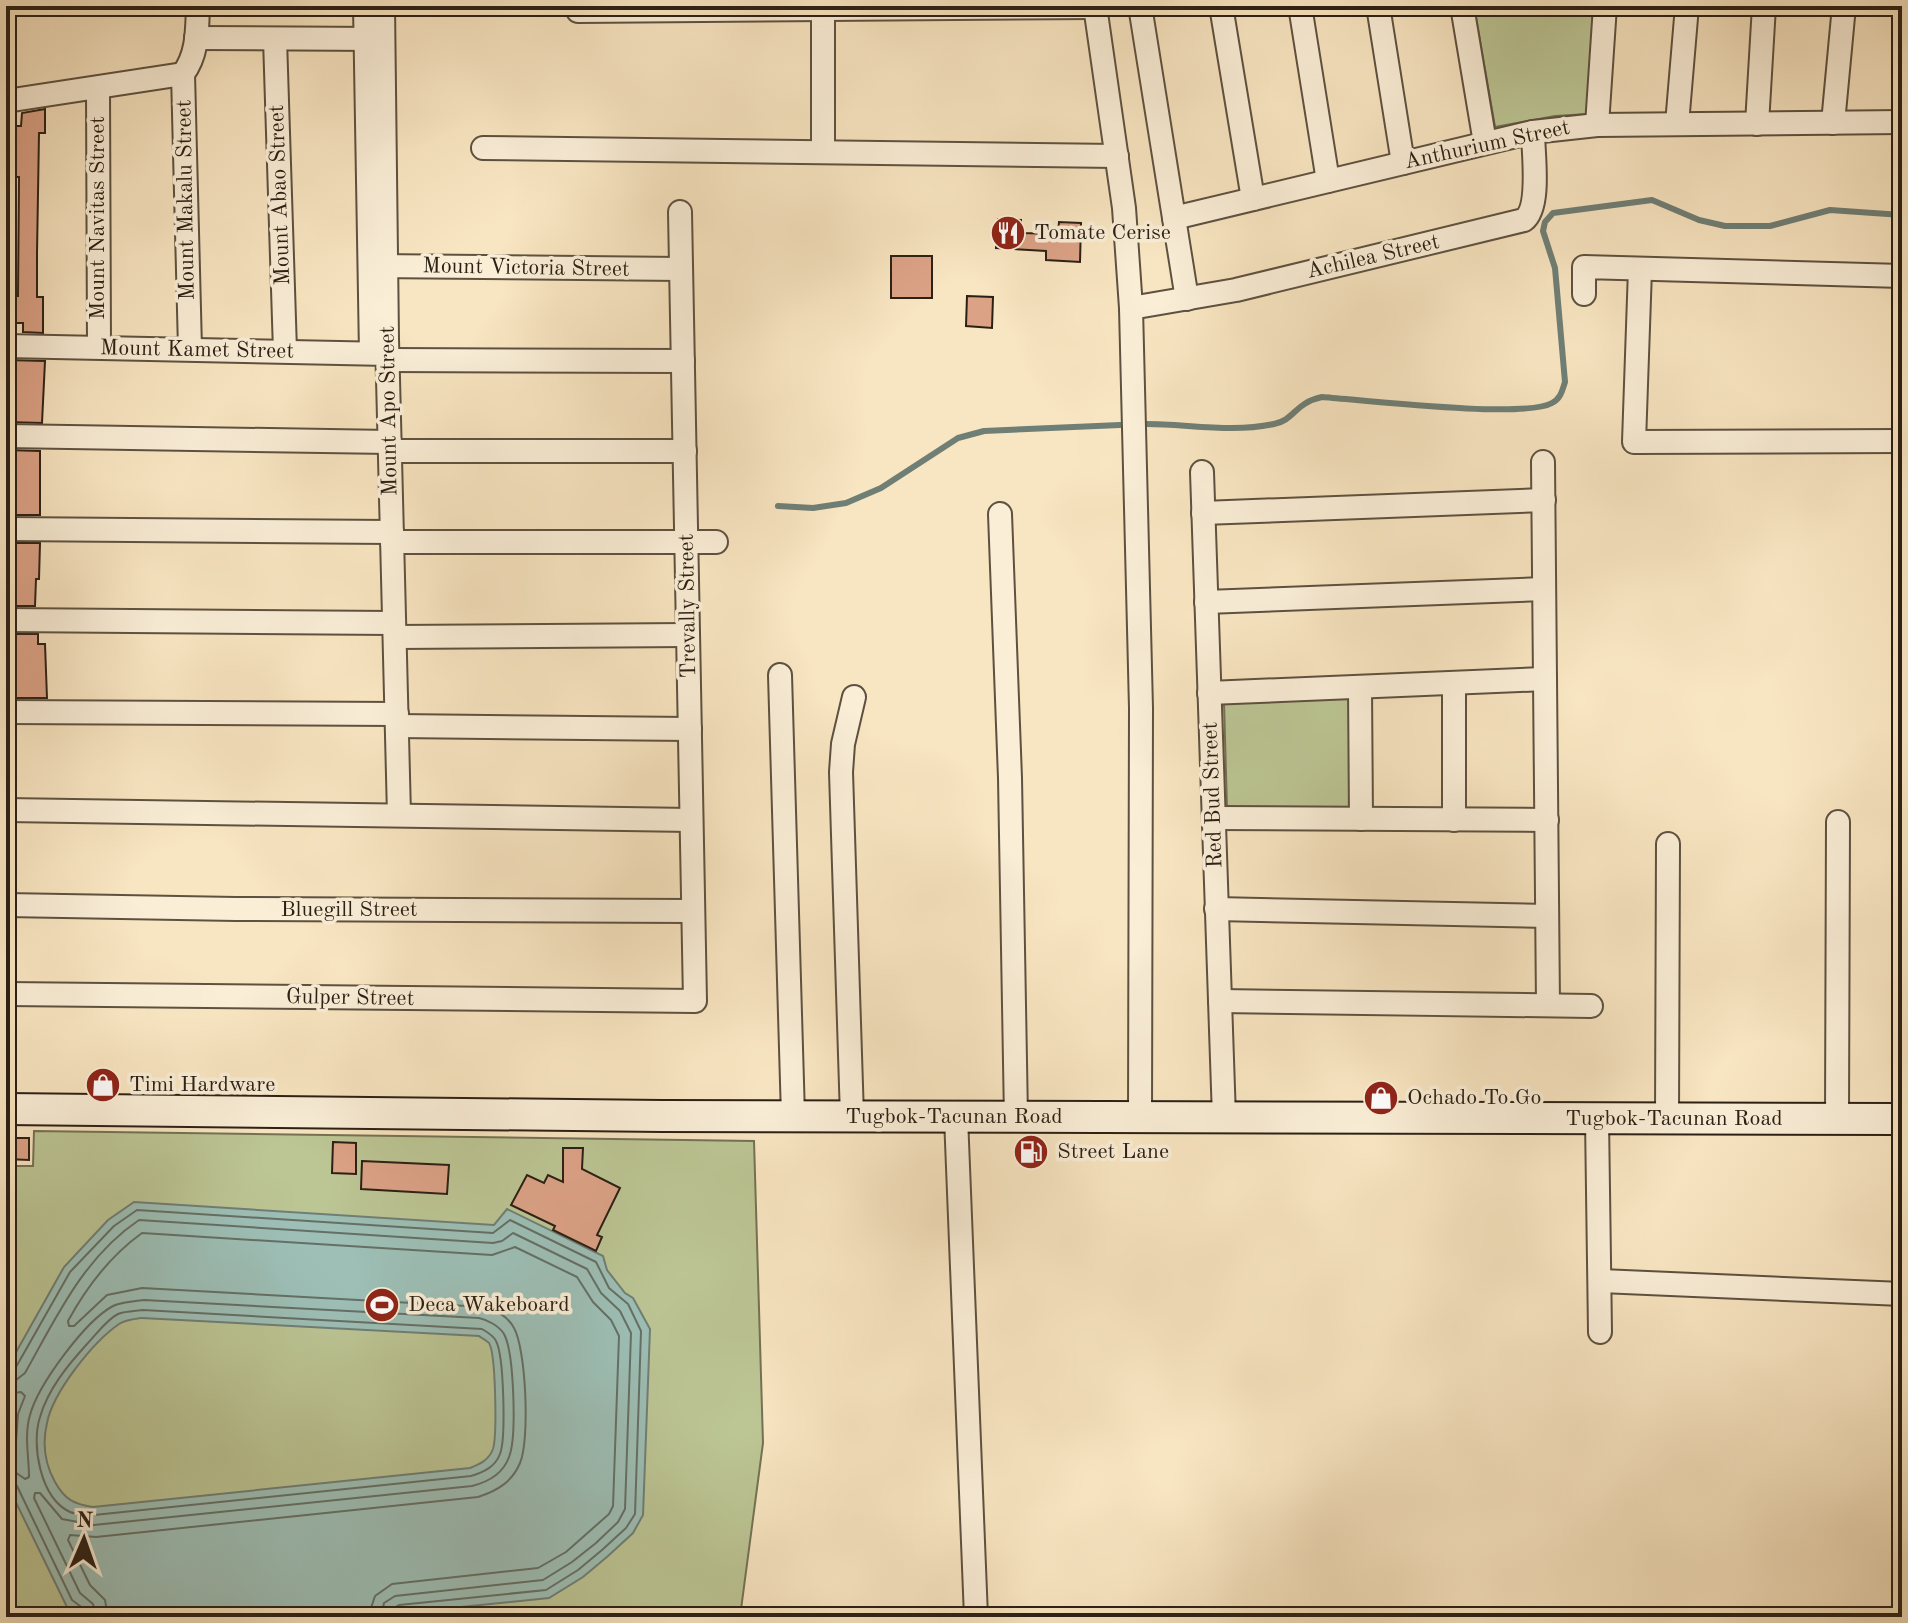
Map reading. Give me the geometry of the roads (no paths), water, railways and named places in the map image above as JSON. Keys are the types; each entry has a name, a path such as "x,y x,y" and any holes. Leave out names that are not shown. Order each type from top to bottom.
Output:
{"street":[{"name":"Mount Makalu Street","path":"189,343 183,74 190,64 196,38 198,6"},
{"name":"Mount Apo Street","path":"365,6 375,39"},
{"name":"Mount Apo Street","path":"383,6 375,39 378,266 381,349 390,447 399,815"},
{"path":"578,11 1095,6 1124,208 1131,308 1141,708 1140,1117"},
{"path":"1140,6 1187,299"},
{"path":"1221,6 1253,199"},
{"path":"1300,6 1328,181"},
{"path":"1378,6 1403,163"},
{"path":"1462,6 1485,143"},
{"path":"1597,125 1605,6"},
{"path":"1677,124 1687,6"},
{"path":"1757,124 1764,6"},
{"path":"1833,123 1844,6"},
{"path":"823,9 823,152"},
{"path":"196,38 375,39"},
{"name":"Mount Abao Street","path":"275,39 285,345"},
{"path":"6,101 183,74"},
{"name":"Mount Navitas Street","path":"98,88 99,342"},
{"name":"Anthurium Street","path":"1174,218 1533,132 1597,125 1902,122"},
{"name":"Achilea Street","path":"1131,308 1187,299 1524,220 1530,216 1534,202 1533,132"},
{"path":"483,148 1117,156"},
{"name":"Trevally Street","path":"680,212 695,1001"},
{"name":"Mount Victoria Street","path":"378,266 681,269"},
{"path":"1584,294 1584,267 1902,276"},
{"path":"1640,269 1634,442 1902,441"},
{"name":"Mount Kamet Street","path":"7,343 285,345 683,361"},
{"path":"6,436 390,447 685,451"},
{"path":"1543,462 1548,1005"},
{"name":"Red Bud Street","path":"1202,472 1224,1118"},
{"path":"1203,513 1544,500"},
{"path":"1000,514 1010,778 1016,1118"},
{"path":"6,529 716,542"},
{"path":"1206,602 1544,589"},
{"path":"6,620 688,635"},
{"path":"780,675 793,1116"},
{"path":"1209,693 1545,679"},
{"path":"1454,683 1454,820"},
{"path":"1360,687 1361,819"},
{"path":"852,1117 841,772 843,744 854,697"},
{"path":"6,712 690,729"},
{"path":"6,810 691,820"},
{"path":"1214,818 1547,820"},
{"path":"1837,1119 1838,822"},
{"path":"1667,1118 1668,844"},
{"name":"Bluegill Street","path":"6,905 693,911"},
{"path":"1216,909 1547,916"},
{"name":"Gulper Street","path":"6,994 695,1001"},
{"path":"1220,1001 1591,1006"},
{"name":"Tugbok-Tacunan Road","path":"6,1109 1016,1118 1902,1119"},
{"path":"956,1117 976,1617"},
{"path":"1597,1119 1600,1332"},
{"path":"1601,1281 1902,1294"}],"water":[{"path":"134,1202 494,1225 507,1209 603,1256 607,1270 625,1293 633,1298 650,1329 643,1515 633,1533 583,1577 549,1598 362,1617 84,1617 67,1607 6,1482 6,1370 64,1267 108,1220","holes":["142,1318 479,1336 489,1343 493,1362 494,1441 489,1456 470,1468 93,1507 75,1503 66,1497 49,1468 45,1454 45,1431 57,1397 98,1343 119,1324 127,1321"]}],"waterway":[{"path":"1146,424 1258,427 1281,422 1306,403 1322,397 1478,409 1536,407 1552,403 1559,397 1565,382 1555,268 1543,231 1545,222 1553,213 1652,200 1699,220 1725,226 1770,226 1830,210 1902,215"},
{"path":"778,506 813,508 846,503 881,488 958,438 984,431 1120,425"},
{"path":"1867,1617 1902,1616"}],"place":[{"name":"Tomate Cerise","path":"1008,233"},
{"name":"Timi Hardware","path":"103,1085"},
{"name":"Ochado To Go","path":"1381,1098"},
{"name":"Street Lane","path":"1031,1152"},
{"name":"Deca Wakeboard","path":"382,1305"}]}
